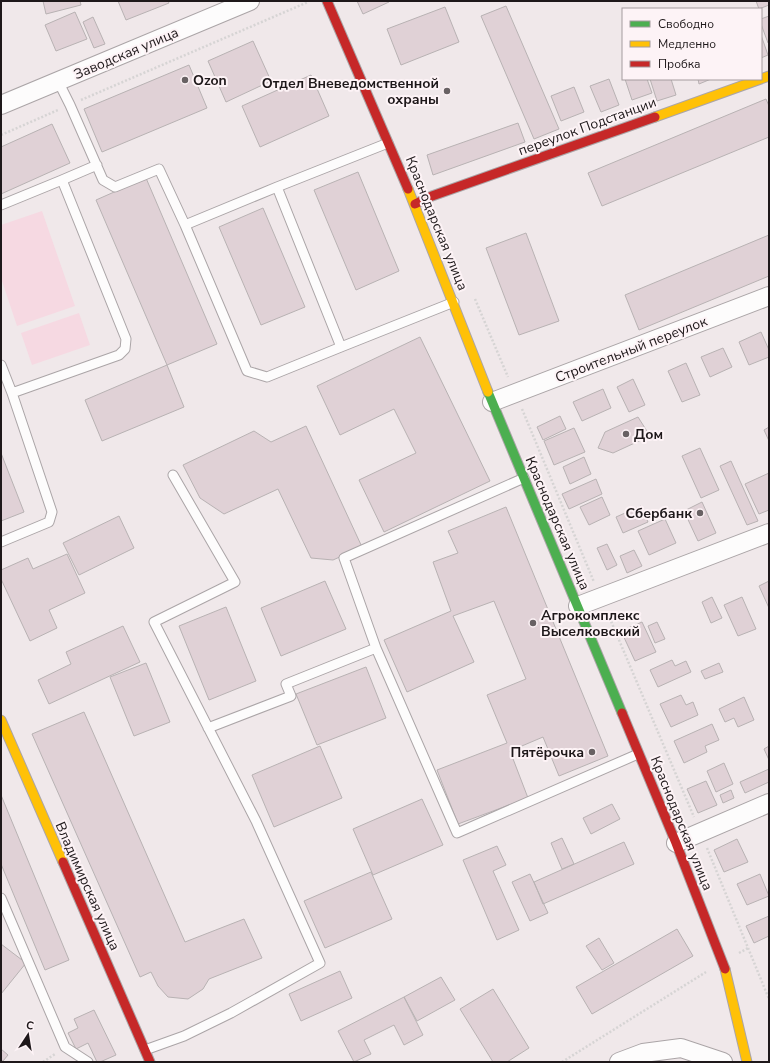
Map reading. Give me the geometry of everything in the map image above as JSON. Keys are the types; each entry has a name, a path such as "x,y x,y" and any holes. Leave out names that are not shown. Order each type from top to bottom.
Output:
{"street":[{"name":"Заводская улица","path":"1,105 250,1"},
{"name":"Краснодарская улица","path":"327,1 415,204 492,402 676,842 723,962 747,1062"},
{"name":"переулок Подстанции","path":"415,204 432,196 758,80"},
{"name":"Строительный переулок","path":"492,402 769,296"},
{"path":"578,606 769,533"},
{"name":"Владимирская улица","path":"1,720 150,1062"},
{"path":"676,842 701,833 769,803"},
{"path":"619,1062 643,1053 682,1048 723,1062"}],"lane":[{"path":"58,81 103,180 115,187 159,169 185,225 247,371 267,377 454,302"},
{"path":"185,225 388,143"},
{"path":"1,205 97,165"},
{"path":"12,393 119,355 125,349 126,339 62,180"},
{"path":"277,187 341,347"},
{"path":"1,365 12,393 52,512 49,522 1,542"},
{"path":"145,1050 184,1036 231,1013 320,963 256,821 154,622 235,582 173,475"},
{"path":"524,478 344,558 376,648 456,833 639,753"},
{"path":"208,728 291,696 286,684 376,648"},
{"path":"1,898 65,1047 88,1062"}],"path":[{"path":"1,135 310,1"},
{"path":"475,298 701,833 769,999"},
{"path":"562,1062 748,948"}],"shaded area":[{"path":"42,211 75,306 17,326 1,278 1,225"},
{"path":"79,313 90,345 32,365 21,333"}],"building":[{"path":"43,1 80,1 81,5 46,14"},
{"path":"118,1 168,1 169,3 126,20"},
{"path":"357,1 389,1 389,2 363,14"},
{"path":"756,1 769,1 769,5 759,8"},
{"path":"506,6 559,129 534,139 481,16"},
{"path":"445,7 459,42 401,65 387,29"},
{"path":"75,12 87,39 56,51 45,25"},
{"path":"769,16 769,43 762,27 762,19"},
{"path":"93,17 105,44 94,48 83,22"},
{"path":"762,38 768,55 762,58"},
{"path":"253,41 271,81 226,102 208,61"},
{"path":"189,65 207,108 102,152 84,109"},
{"path":"311,75 329,116 260,147 242,106"},
{"path":"609,79 619,105 601,112 590,86"},
{"path":"625,80 647,80 652,93 632,100"},
{"path":"650,80 671,80 676,95 657,101"},
{"path":"698,80 709,80 699,84"},
{"path":"574,87 584,112 561,121 551,96"},
{"path":"766,99 769,106 769,137 602,206 588,173"},
{"path":"518,123 525,142 433,175 427,155"},
{"path":"52,124 70,163 1,194 1,147"},
{"path":"358,172 399,271 356,290 314,190"},
{"path":"146,178 217,344 167,365 96,200"},
{"path":"263,208 305,307 261,325 219,227"},
{"path":"526,233 559,321 519,335 486,248"},
{"path":"769,235 769,276 639,330 625,295"},
{"path":"761,332 769,350 769,357 749,365 739,342"},
{"path":"420,337 490,481 384,532 359,480 416,453 394,409 340,435 317,386"},
{"path":"723,348 732,367 710,377 701,357"},
{"path":"686,363 700,395 682,402 668,371"},
{"path":"167,365 184,407 102,441 85,400"},
{"path":"633,379 645,405 629,412 617,387"},
{"path":"603,389 611,408 582,421 573,402"},
{"path":"560,416 566,429 543,440 537,427"},
{"name":"Дом","path":"638,417 650,436 613,453 598,448 605,432"},
{"path":"306,426 362,547 333,560 311,558 278,489 224,514 200,498 183,465 254,431 271,442"},
{"path":"769,427 769,441 764,430"},
{"path":"574,428 585,452 554,465 544,441"},
{"path":"700,448 719,490 701,498 682,456"},
{"path":"1,453 24,512 1,521"},
{"path":"584,457 591,474 570,484 563,467"},
{"path":"731,461 758,521 747,525 720,466"},
{"path":"769,473 769,510 759,514 745,484"},
{"path":"596,479 602,494 569,509 562,494"},
{"path":"602,497 610,515 589,525 580,507"},
{"path":"702,502 716,533 698,541 684,511"},
{"path":"641,506 648,522 623,533 616,517"},
{"path":"506,507 608,756 559,776 543,737 510,751 528,798 458,824 437,770 507,743 487,695 526,679 494,601 453,616 474,662 407,692 384,640 451,611 433,562 458,553 448,531"},
{"path":"119,516 134,548 79,575 63,543"},
{"path":"665,519 676,543 649,555 638,531"},
{"path":"607,544 617,565 607,570 597,548"},
{"path":"634,550 642,566 627,573 620,556"},
{"path":"67,554 85,593 49,610 57,628 30,641 1,579 1,570 28,558 33,569"},
{"path":"325,581 346,629 281,656 261,608"},
{"path":"769,581 769,608 759,586"},
{"path":"712,597 722,618 711,623 702,602"},
{"path":"742,597 756,629 738,636 724,605"},
{"path":"226,607 256,681 209,700 179,626"},
{"path":"642,622 656,652 635,661 621,631"},
{"path":"657,622 665,639 655,643 648,626"},
{"path":"123,626 140,662 49,704 38,680 71,664 66,652"},
{"path":"672,660 675,666 686,661 691,672 658,687 650,670"},
{"path":"146,663 170,722 134,736 110,677"},
{"path":"719,663 723,672 705,679 701,671"},
{"path":"366,667 386,718 317,745 296,694"},
{"path":"681,695 686,705 693,702 698,715 671,727 660,704"},
{"path":"744,697 754,720 738,727 734,718 725,722 719,709"},
{"path":"84,712 185,942 244,919 262,958 209,979 203,989 188,999 168,997 158,986 151,972 140,977 32,734"},
{"path":"712,724 719,740 705,746 707,752 684,763 674,741"},
{"path":"320,746 342,798 274,827 252,775"},
{"path":"769,746 769,760 764,749"},
{"path":"724,763 733,784 716,792 707,771"},
{"path":"769,769 769,782 745,793 740,782"},
{"path":"706,781 717,805 698,813 687,789"},
{"path":"731,790 734,798 723,803 720,795"},
{"path":"1,795 69,960 45,970 1,864"},
{"path":"422,799 443,845 373,875 353,829"},
{"path":"612,804 620,819 591,834 583,818"},
{"path":"562,838 574,864 562,869 551,843"},
{"path":"737,839 748,862 724,872 714,850"},
{"path":"624,842 634,864 543,904 534,882"},
{"path":"497,846 506,865 493,871 519,930 497,940 463,860"},
{"path":"371,872 392,919 325,948 304,901"},
{"path":"530,874 548,913 530,921 512,882"},
{"path":"760,874 769,896 747,905 737,884"},
{"path":"769,916 769,936 754,943 746,926"},
{"path":"677,929 693,956 592,1014 576,987"},
{"path":"599,938 614,963 602,970 586,946"},
{"path":"1,944 26,963 1,994"},
{"path":"340,971 352,998 301,1021 289,994"},
{"path":"441,977 455,1000 417,1021 404,997"},
{"path":"493,989 529,1048 507,1062 493,1062 460,1009"},
{"path":"404,997 423,1035 404,1045 394,1025 364,1040 371,1054 354,1062 338,1031"},
{"path":"94,1010 116,1055 100,1062 97,1062 88,1043 76,1049 68,1033 78,1028 74,1019"},
{"path":"1,1049 8,1055 3,1061 1,1060"}],"traffic: fast":[{"path":"488,392 622,713"}],"traffic: slow":[{"path":"762,79 769,76"},
{"path":"655,117 758,80"},
{"path":"408,189 488,392"},
{"path":"1,720 63,862"},
{"path":"725,969 747,1062"}],"traffic: jam":[{"path":"327,1 408,189"},
{"path":"415,204 432,196 655,117"},
{"path":"622,713 676,843 725,969"},
{"path":"63,862 150,1062"}],"place":[{"name":"Ozon","path":"185,80"},
{"name":"Отдел Вневедомственной охраны","path":"447,91"},
{"name":"Дом","path":"626,434"},
{"name":"Сбербанк","path":"700,513"},
{"name":"Агрокомплекс Выселковский","path":"533,623"},
{"name":"Пятёрочка","path":"592,752"}]}
